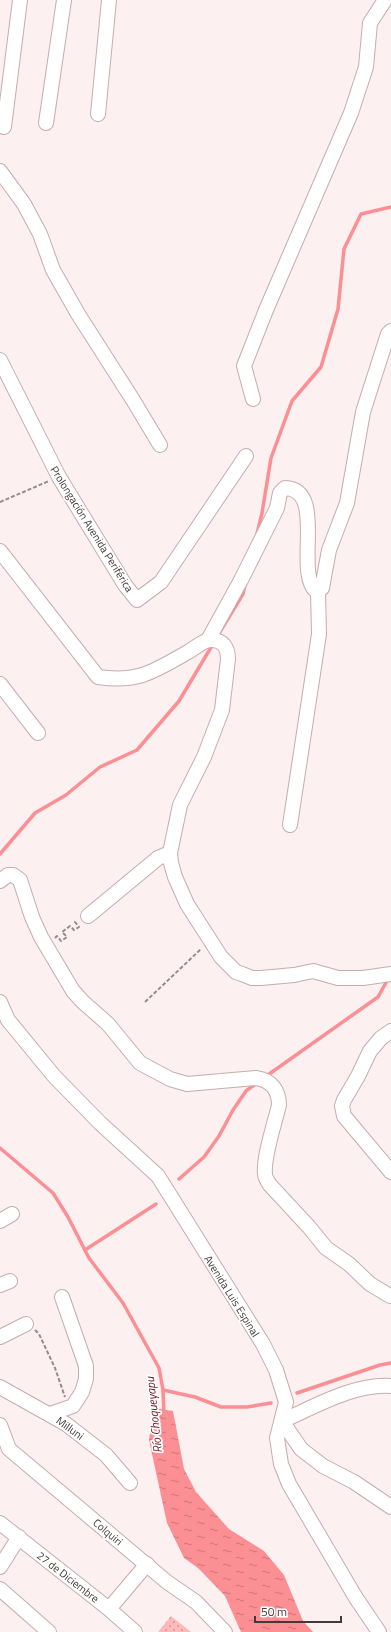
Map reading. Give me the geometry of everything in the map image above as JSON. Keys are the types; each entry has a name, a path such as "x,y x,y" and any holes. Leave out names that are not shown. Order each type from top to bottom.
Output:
{"street":[{"path":"4,127 20,0"},
{"path":"46,123 64,0"},
{"path":"98,114 109,0"},
{"path":"253,399 244,366 272,296 350,113 366,67 370,23 385,0"},
{"path":"0,170 24,204 40,234 53,270 78,314 160,445"},
{"path":"290,825 319,634 318,591 322,588 329,550 347,503 365,404 388,334 391,331"},
{"name":"Prolongación Avenida Periférica","path":"0,360 59,477 125,585 137,600 161,582 246,456"},
{"path":"0,550 98,677 118,679 133,678 147,674 208,640 241,580 277,508 280,493 285,488 298,493 306,506 308,564 311,585 314,590 318,591"},
{"path":"208,640 220,641 228,652 222,710 204,757 180,805 170,853 175,877 187,904 228,966 236,972 252,978 294,976 313,971 338,978 363,978 391,974"},
{"path":"0,684 38,733"},
{"path":"88,916 158,858 170,853"},
{"path":"0,881 8,875 13,875 20,880 32,917 41,937 73,991 91,1011 108,1024 140,1062 170,1079 179,1082 193,1083 256,1078 262,1079 276,1089 279,1097 279,1105 267,1158 265,1173 266,1179 326,1248 349,1264 370,1284 390,1296"},
{"name":"Avenida Luis Espinal","path":"0,1002 4,1015 54,1076 100,1124 158,1176 263,1344 276,1370 286,1402 277,1438 281,1464 289,1484 356,1598 379,1632"},
{"path":"391,1031 381,1038 370,1051 342,1106 344,1116 391,1172"},
{"path":"0,1221 12,1214"},
{"path":"50,1414 73,1406 82,1392 86,1378 86,1366 62,1297"},
{"path":"0,1337 26,1324"},
{"path":"391,1386 369,1387 331,1398 282,1420 301,1449 323,1466 354,1482 391,1507"},
{"name":"Milluni","path":"0,1387 66,1424 106,1454 130,1483"},
{"name":"Colquiri","path":"0,1425 10,1449 167,1582 196,1602 225,1632"},
{"name":"27 de Diciembre","path":"0,1523 109,1609 135,1632"},
{"path":"0,1567 19,1537"},
{"path":"109,1609 147,1564"},
{"path":"0,1589 49,1632"}],"path":[{"path":"0,502 59,477"},
{"path":"57,945 55,937 57,936 61,941 67,937 62,932 70,926 74,930 78,926 75,922 80,918 84,922 88,916"},
{"path":"145,1002 210,940"},
{"path":"26,1324 39,1334 55,1368 69,1407"}],"shaded area":[{"path":"171,1616 191,1632 158,1632"}],"water":[{"name":"Río Choqueyapu","path":"154,1408 173,1411 184,1469 196,1492 229,1529 264,1551 284,1575 303,1621 313,1632 241,1632 225,1596 198,1568 184,1558 167,1523 149,1440"}],"waterway":[{"path":"257,534 271,458 292,401 321,367 338,309 344,249 361,214 391,207"},
{"path":"218,635 243,594 245,585"},
{"path":"0,854 35,813 66,795 100,767 137,750 179,701 213,644"},
{"path":"265,1077 378,997 388,979"},
{"path":"179,1179 204,1157 219,1136 233,1110 246,1091 258,1082"},
{"name":"Río Choqueyapu","path":"0,1148 53,1193 68,1217 89,1258 123,1303 159,1368 163,1390 164,1414"},
{"path":"85,1250 156,1204"},
{"path":"297,1393 380,1365 391,1363"},
{"path":"163,1390 195,1397 221,1407 247,1407 271,1403"}]}
